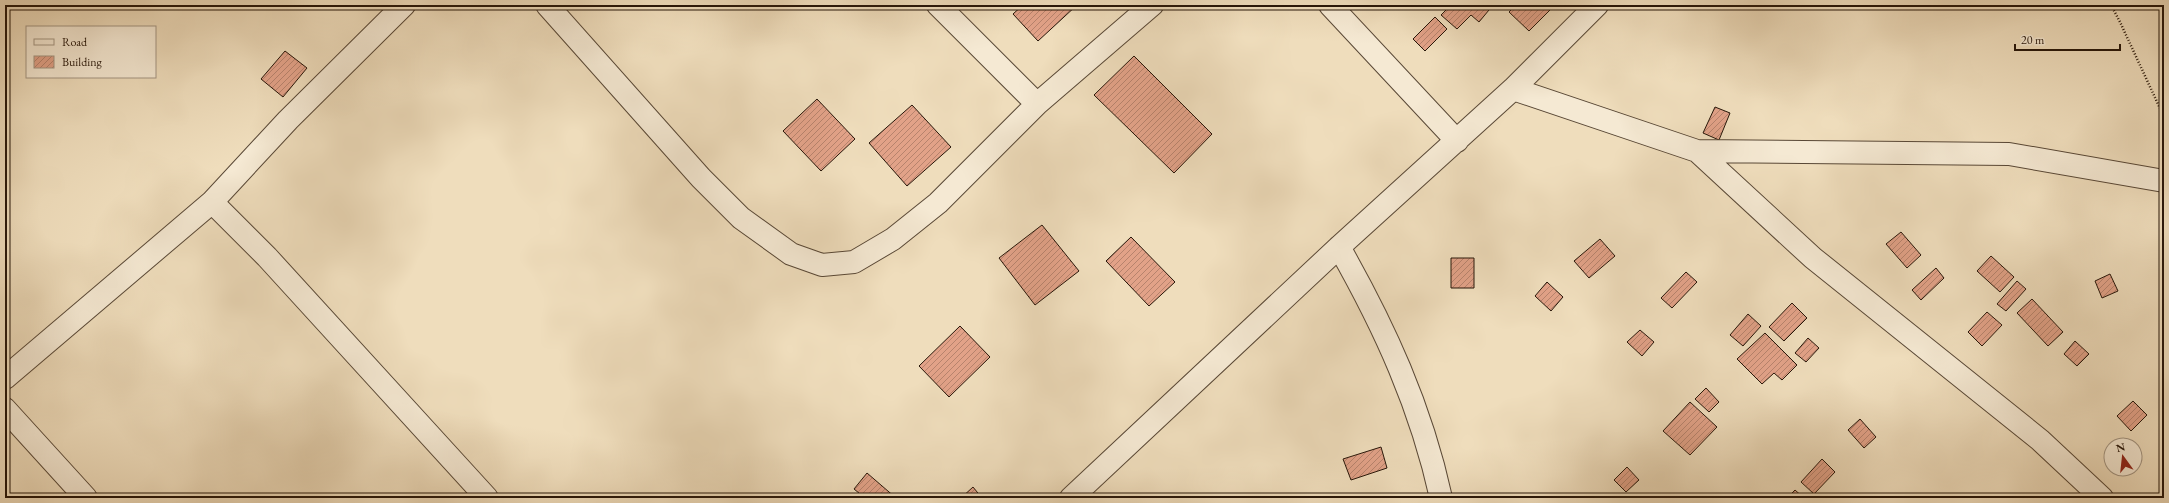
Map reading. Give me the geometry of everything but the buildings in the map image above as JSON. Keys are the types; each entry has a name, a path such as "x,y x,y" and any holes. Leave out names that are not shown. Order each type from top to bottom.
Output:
{"street":[{"path":"5,378 212,202 288,120 404,5"},
{"path":"547,5 701,178 741,218 790,254 822,265 854,262 893,239 938,203 1037,104 1152,5"},
{"path":"938,5 1037,104"},
{"path":"1330,5 1457,142"},
{"path":"1071,498 1339,247 1514,89 1597,5"},
{"path":"1514,89 1697,151 2009,154 2164,181"},
{"path":"1697,151 1813,258 2040,440 2102,498"},
{"path":"212,202 267,257 487,498"},
{"path":"1339,247 1373,307 1413,400 1432,457 1441,498"},
{"path":"5,409 86,498"}],"path":[{"path":"2111,5 2164,117"}]}
